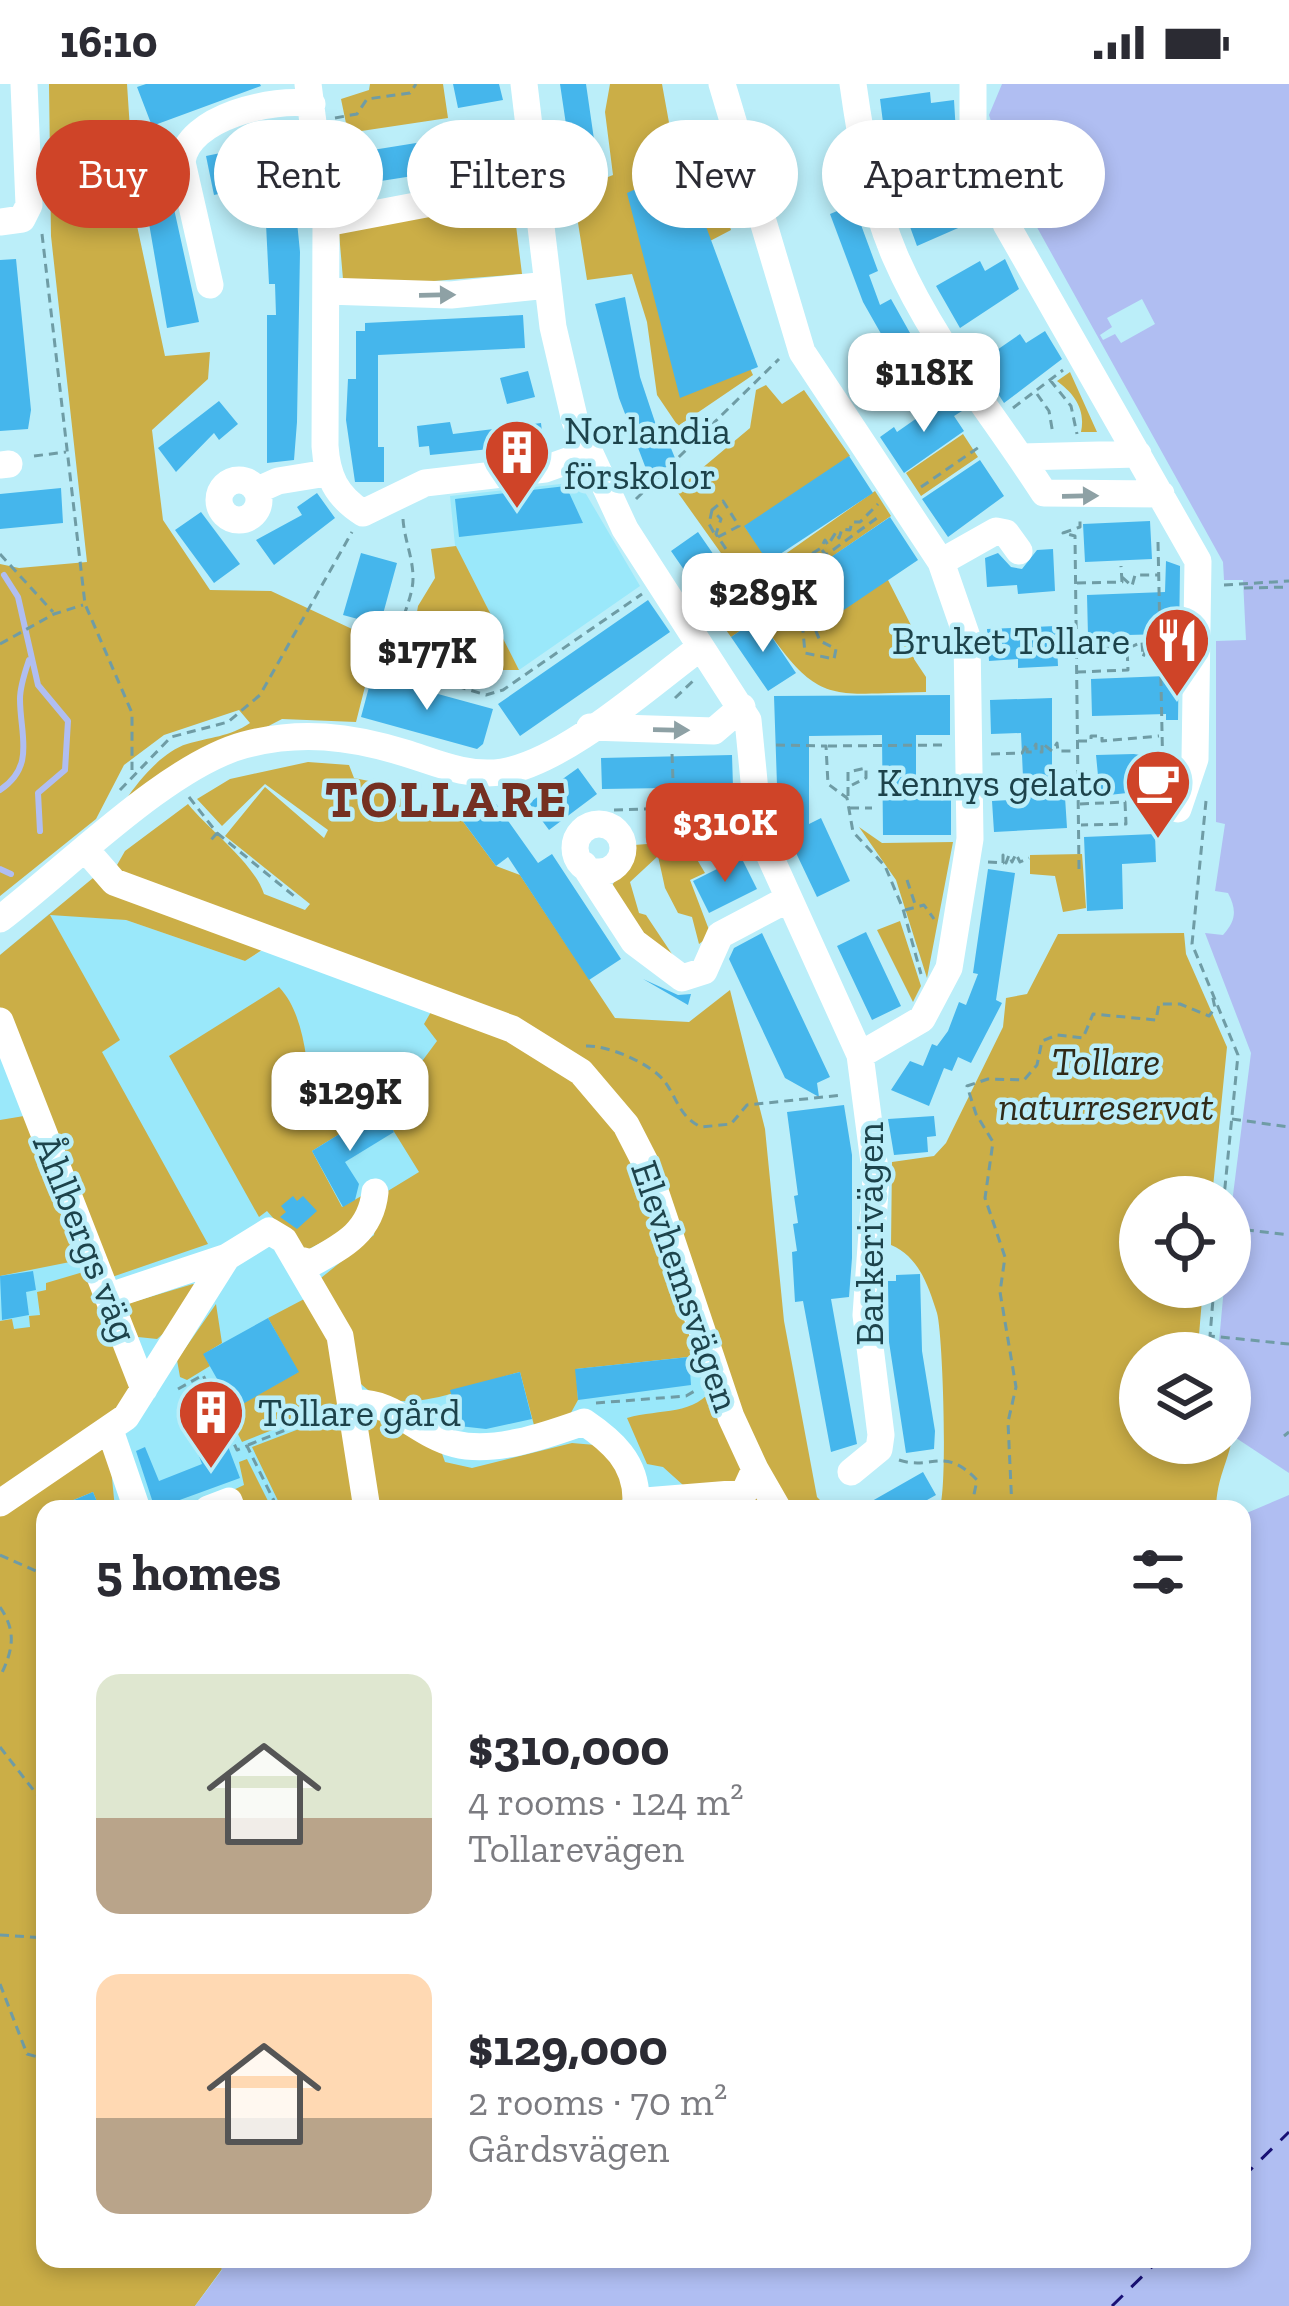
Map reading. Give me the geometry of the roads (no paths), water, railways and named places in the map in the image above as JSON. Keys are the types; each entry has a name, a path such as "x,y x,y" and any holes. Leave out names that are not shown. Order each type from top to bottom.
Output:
{"street":[{"path":"0,223 22,219 28,205 24,84"},
{"path":"524,84 528,120"},
{"path":"722,84 802,352 941,562 962,619 970,669 967,873 949,968 937,997 914,1028 860,1054"},
{"path":"853,84 872,186 895,255 939,337 1048,496 1160,494"},
{"path":"973,84 973,121 1006,224 1198,561 1195,759 1171,801"},
{"path":"210,285 190,207 184,147 194,135 260,106 314,103"},
{"path":"326,228 327,472 347,503 363,513 425,483 545,469 587,454"},
{"path":"541,228 564,382 587,454 658,582 705,633 742,707 714,731 590,727"},
{"path":"326,291 451,296 548,285"},
{"path":"1021,457 1138,454"},
{"path":"258,490 278,481 327,472"},
{"path":"941,562 996,531 1006,533 1019,551"},
{"path":"0,919 201,763 238,746 305,734 355,738 459,771 489,773 537,761 590,727 705,633"},
{"name":"Barkerivägen","path":"742,707 753,739 760,832 860,1054 876,1178 866,1315 881,1435 879,1448 851,1472"},
{"name":"Elevhemsvägen","path":"87,851 114,882 512,1029 568,1064 604,1095 646,1164 755,1469 773,1500"},
{"path":"584,866 634,942 651,960 682,978 704,971 720,935 732,926 788,899"},
{"name":"Åhlbergs väg","path":"0,1021 145,1389"},
{"path":"296,1259 312,1263 360,1233 371,1216 374,1192"},
{"path":"110,1295 226,1257 268,1231 284,1240 340,1336 366,1500"},
{"path":"0,1503 110,1430 145,1389 226,1257"},
{"path":"352,1403 378,1403 440,1438 478,1447 533,1438 584,1422 618,1449 635,1477 633,1500"},
{"path":"110,1430 133,1500"},
{"path":"684,1500 744,1493 755,1469"}],"waterway":[{"path":"4,575 18,597 38,685 68,721 65,770 38,793 40,831"},
{"path":"0,790 22,760 20,694 29,660"},
{"path":"0,869 11,874"}],"place":[{"name":"Norlandia förskolor","path":"517,511"},
{"name":"Bruket Tollare","path":"1177,699"},
{"name":"Kennys gelato","path":"1158,841"},
{"name":"Tollare gård","path":"211,1471"}],"district":[{"name":"TOLLARE","path":"447,799"}],"park label":[{"name":"Tollare naturreservat","path":"1106,1084"}]}
